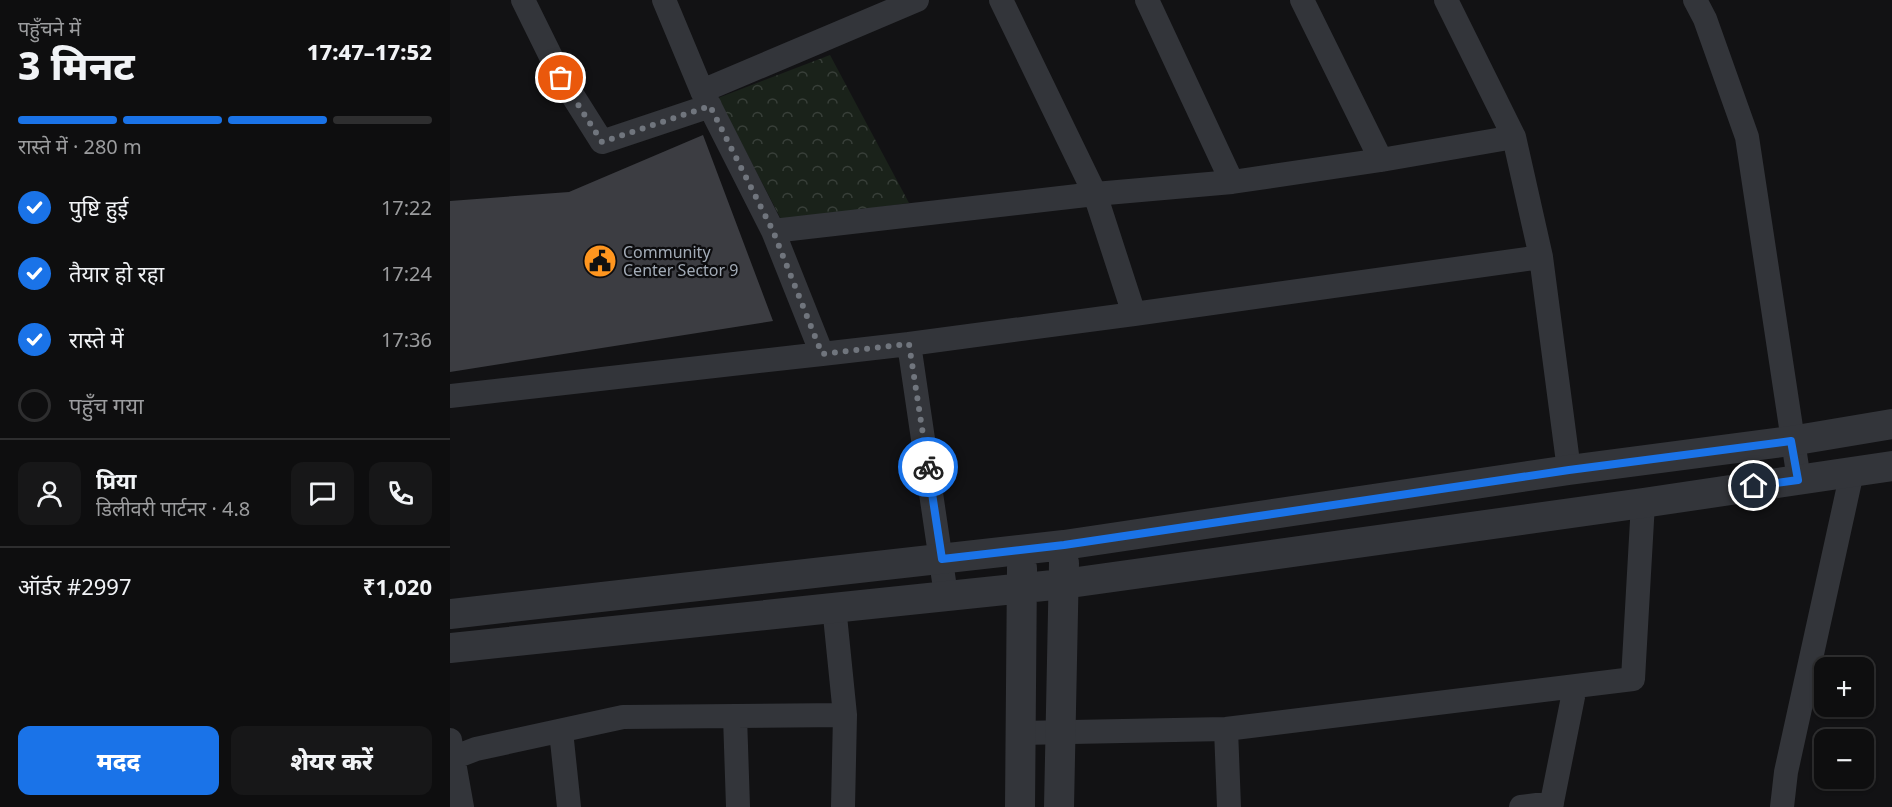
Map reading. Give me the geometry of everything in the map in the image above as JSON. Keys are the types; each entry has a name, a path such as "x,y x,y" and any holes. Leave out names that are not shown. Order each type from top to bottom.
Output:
{"street":[{"path":"523,0 561,78 602,142 706,99 917,0"},
{"path":"664,0 706,99 773,231 822,354"},
{"path":"1001,0 1095,194 1134,314"},
{"path":"1148,0 1232,182"},
{"path":"1302,0 1381,160"},
{"path":"1446,0 1514,137 1541,257 1569,470"},
{"path":"1695,0 1705,19 1748,137 1798,480"},
{"path":"773,231 1095,194 1232,182 1514,137"},
{"path":"450,396 909,344 1541,257"},
{"path":"909,344 946,595"},
{"path":"450,614 1064,545 1569,470 1791,441 1892,424"},
{"path":"450,648 834,606 1064,584 1892,466"},
{"path":"1782,807 1786,772 1852,472"},
{"path":"1020,733 1227,729 1633,679 1643,503"},
{"path":"1059,807 1064,545"},
{"path":"1020,807 1021,550"},
{"path":"834,606 845,715 843,807"},
{"path":"1521,807 1552,805 1575,687"},
{"path":"462,807 451,752 476,749 623,717 845,715"},
{"path":"735,716 738,807"},
{"path":"1227,729 1229,807"},
{"path":"561,730 569,807"}],"green space":[{"path":"830,55 909,203 782,221 718,98"}],"building":[{"name":"Community Center Sector 9","path":"703,135 773,321 450,372 450,201 569,192"}],"way so far":[{"path":"561,78 602,142 710,106 773,231 822,354 909,344 928,467"}],"place":[{"name":"Community Center Sector 9","path":"600,261"}],"route":[{"path":"928,467 942,559 1064,545 1569,470 1791,441 1798,480 1754,486"}]}
